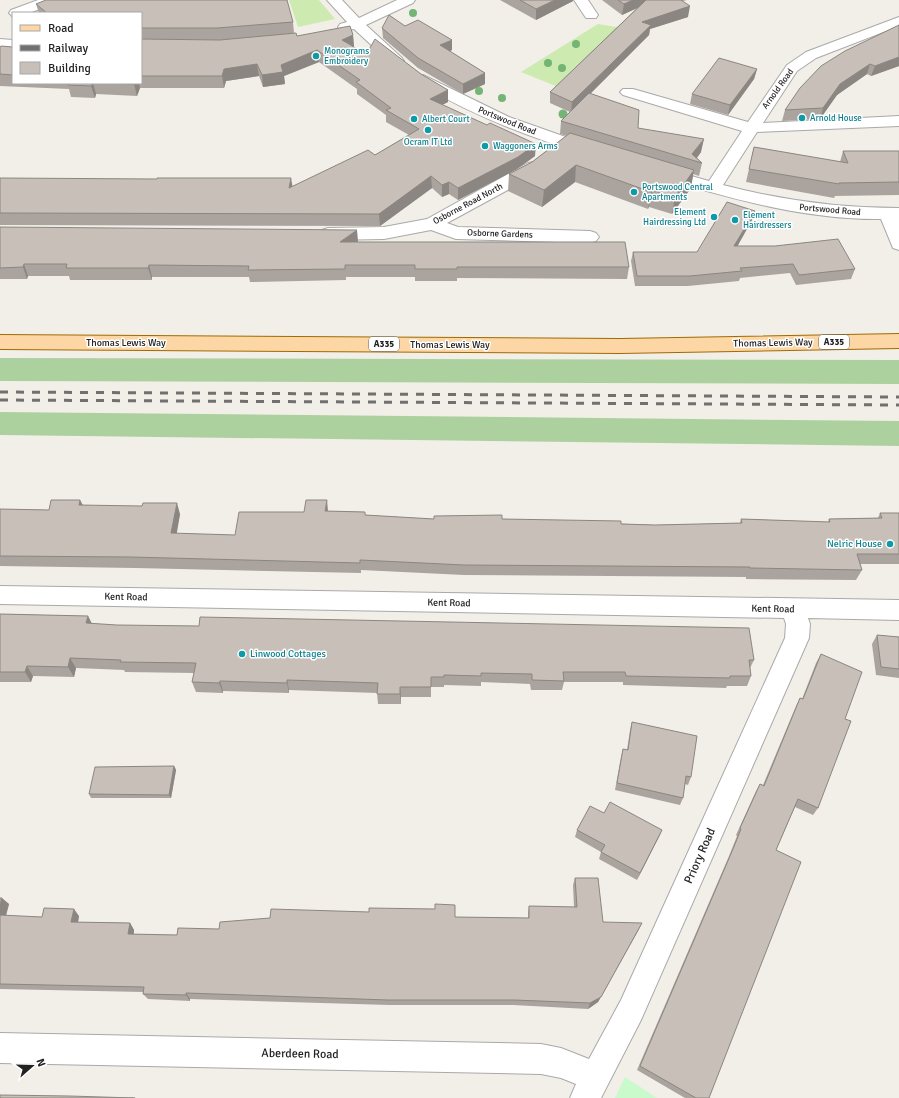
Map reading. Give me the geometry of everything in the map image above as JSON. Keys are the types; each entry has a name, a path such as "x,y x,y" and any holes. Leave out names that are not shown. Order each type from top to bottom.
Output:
{"main road":[{"name":"Thomas Lewis Way","path":"0,342 620,346 899,341"}],"street":[{"path":"19,12 51,0"},
{"name":"Portswood Road","path":"334,0 395,60 450,96 480,110 565,143 601,154"},
{"path":"335,30 357,24 408,0"},
{"path":"581,0 591,15"},
{"name":"Arnold Road","path":"712,188 750,128 792,68 811,55 899,21"},
{"path":"0,44 12,44"},
{"path":"628,92 750,128 899,121"},
{"name":"Osborne Road North","path":"310,234 378,234 405,231 432,224 524,174 565,143"},
{"name":"Portswood Road","path":"646,167 712,188 812,210 838,213 894,213"},
{"path":"894,213 899,244"},
{"name":"Osborne Gardens","path":"432,224 456,232 570,231 590,236"},
{"name":"Kent Road","path":"0,595 899,610"},
{"name":"Priory Road","path":"591,1088 631,1010 797,638 798,624 793,609"},
{"name":"Aberdeen Road","path":"0,1048 541,1059 567,1064 591,1088"}],"green space":[{"path":"289,0 319,0 335,19 298,27"},
{"path":"598,24 623,28 563,89 521,72"},
{"path":"0,358 899,360 899,384 0,381"},
{"path":"0,412 899,421 899,446 0,435"},
{"path":"625,1077 657,1098 615,1098"}],"building":[{"path":"46,0 287,0 293,22 217,28 142,28 142,12 46,12 36,4"},
{"path":"520,0 555,0 536,9"},
{"path":"618,0 633,0 624,4"},
{"path":"646,0 681,0 690,6 642,22 651,25 572,102 550,92"},
{"path":"389,15 405,26 418,20 452,40 440,45 485,73 463,84 418,58 382,28"},
{"path":"899,25 899,57 875,66 870,64 840,84 823,108 785,110 800,88 821,66 845,51"},
{"path":"350,26 353,35 342,40 366,55 375,39 421,74 448,90 430,99 487,125 490,123 536,144 518,157 458,188 449,182 442,185 431,176 379,214 0,213 0,178 291,178 289,188 368,150 375,155 419,129 386,110 391,108 356,82 360,80 317,50 281,65 283,72 262,75 257,64 224,69 222,76 142,76 142,39 220,40 296,33 297,36"},
{"path":"0,47 12,47 12,75 0,74"},
{"path":"719,58 757,69 730,105 692,94"},
{"path":"68,84 92,84 91,86"},
{"path":"589,93 639,110 638,128 704,139 692,154 702,163 561,121"},
{"path":"570,133 694,170 675,197 652,190 651,192 576,165 544,190 509,174 532,162"},
{"path":"754,147 848,163 843,151 899,151 899,182 839,184 749,169"},
{"path":"727,202 755,211 734,246 775,246 838,239 855,269 799,275 793,264 740,268 742,271 690,276 637,276 633,252 697,252"},
{"path":"0,227 357,230 340,242 625,242 629,267 457,267 457,269 415,269 415,265 345,265 345,269 248,270 249,266 149,265 148,268 66,268 67,264 24,264 23,267 0,268"},
{"path":"51,500 80,500 79,505 142,506 143,503 177,503 171,533 235,535 239,512 304,512 306,500 327,500 325,511 365,512 365,515 434,519 434,516 502,515 502,519 621,521 621,524 655,525 742,523 741,519 830,522 829,519 882,518 880,513 899,513 899,554 857,554 862,570 750,567 464,565 360,560 360,563 131,557 0,556 0,509 49,510"},
{"path":"0,614 88,616 86,623 117,625 199,626 200,617 749,628 754,660 749,660 751,676 730,676 730,678 626,676 625,672 563,672 564,681 532,680 532,674 481,673 481,676 444,675 444,677 431,677 431,687 400,687 400,694 377,694 378,683 287,680 287,683 220,681 219,683 192,682 196,663 120,662 121,660 70,658 68,667 27,666 25,672 0,672"},
{"path":"877,635 899,637 899,669 881,667"},
{"path":"821,654 862,672 845,719 851,721 818,808 798,799 776,850 801,862 709,1098 696,1098 640,1066 733,849 741,829 740,828 760,784 764,786 800,698 803,699"},
{"path":"632,722 697,736 691,777 686,776 683,798 617,783 623,749 628,750"},
{"path":"174,766 169,795 89,794 95,767"},
{"path":"610,802 662,830 640,873 601,852 605,845 577,830 590,806 604,813"},
{"path":"575,878 598,878 603,922 642,923 601,997 590,1003 514,1000 388,1000 186,993 186,995 143,994 144,987 0,984 0,915 42,917 44,908 74,909 71,922 130,923 128,934 177,935 178,928 219,929 220,922 270,918 271,909 369,912 369,908 435,909 435,904 455,905 455,917 529,918 529,906 577,907"},
{"path":"0,1095 70,1096 135,1098 0,1098"}],"railway":[{"path":"0,392 899,397"},
{"path":"0,400 899,405"}],"place":[{"name":"Monograms Embroidery","path":"316,56"},
{"name":"Arnold House","path":"802,118"},
{"name":"Albert Court","path":"414,119"},
{"name":"Ocram IT Ltd","path":"428,130"},
{"name":"Waggoners Arms","path":"485,146"},
{"name":"Portswood Central Apartments","path":"634,192"},
{"name":"Element Hairdressing Ltd","path":"714,217"},
{"name":"Element Hairdressers","path":"735,220"},
{"name":"Nelric House","path":"890,544"},
{"name":"Linwood Cottages","path":"242,654"}]}
